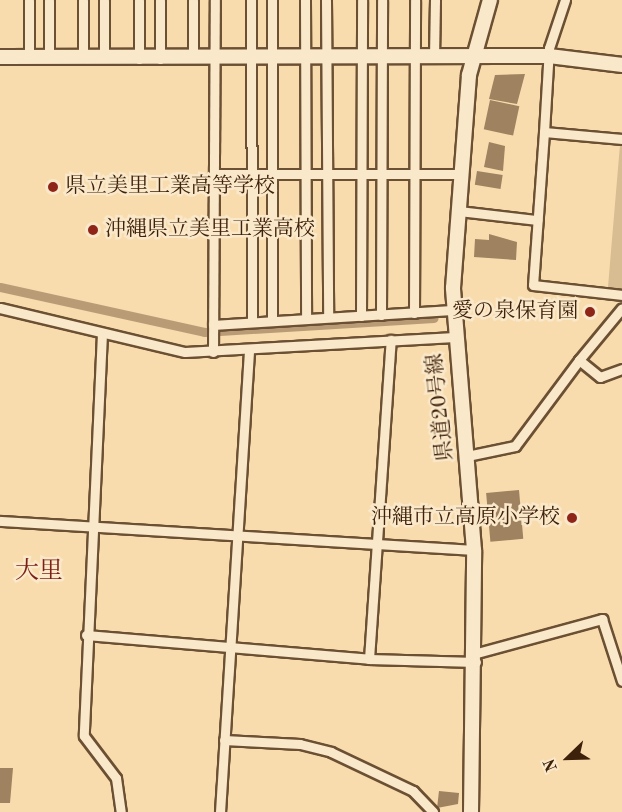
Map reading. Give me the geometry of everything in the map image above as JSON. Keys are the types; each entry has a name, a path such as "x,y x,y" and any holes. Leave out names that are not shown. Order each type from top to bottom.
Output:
{"main road":[{"name":"県道20号線","path":"471,812 477,657 474,550 452,310 461,174 474,57 490,0"},
{"path":"0,57 160,59 549,56 622,65"}],"street":[{"path":"29,0 29,58"},
{"path":"49,0 49,58"},
{"path":"82,0 83,58"},
{"path":"104,0 104,58"},
{"path":"139,0 139,59"},
{"path":"160,0 160,59"},
{"path":"193,0 193,58"},
{"path":"213,352 215,0"},
{"path":"251,0 252,322"},
{"path":"272,0 272,321"},
{"path":"304,0 306,319"},
{"path":"326,0 327,317"},
{"path":"361,316 362,0"},
{"path":"381,315 382,0"},
{"path":"414,313 415,0"},
{"path":"434,57 435,0"},
{"path":"565,0 549,56 534,285 622,295"},
{"path":"544,132 622,139"},
{"path":"214,174 271,172 461,174"},
{"path":"459,211 537,220"},
{"path":"0,308 185,352 249,351 455,337"},
{"path":"467,456 515,446 579,360 622,308"},
{"path":"213,325 452,310"},
{"path":"102,333 86,635 84,736 116,778 121,812"},
{"path":"369,659 391,340"},
{"path":"220,812 233,649 249,351"},
{"path":"579,360 600,377 622,369"},
{"path":"0,521 474,550"},
{"path":"86,635 369,659 477,657 603,619 622,681"},
{"path":"224,740 300,744 331,752 413,791 433,812"}],"shaded area":[{"path":"620,145 622,146 622,290 608,287"}],"building":[{"path":"525,74 517,104 489,99 495,75"},
{"path":"490,100 519,106 513,136 484,129"},
{"path":"489,142 505,146 503,171 484,167"},
{"path":"477,171 503,175 500,189 475,185"},
{"path":"489,234 517,242 516,260 474,257 475,239 489,240"},
{"path":"519,490 523,539 490,542 486,493"},
{"path":"0,768 13,768 10,803 0,803"},
{"path":"439,791 459,793 458,804 437,808"}],"waterway":[{"path":"0,287 204,332 434,318"}],"place":[{"name":"県立美里工業高等学校","path":"53,187"},
{"name":"沖縄県立美里工業高校","path":"93,230"},
{"name":"愛の泉保育園","path":"590,312"},
{"name":"沖縄市立高原小学校","path":"572,518"}],"district":[{"name":"大里","path":"39,573"}]}
